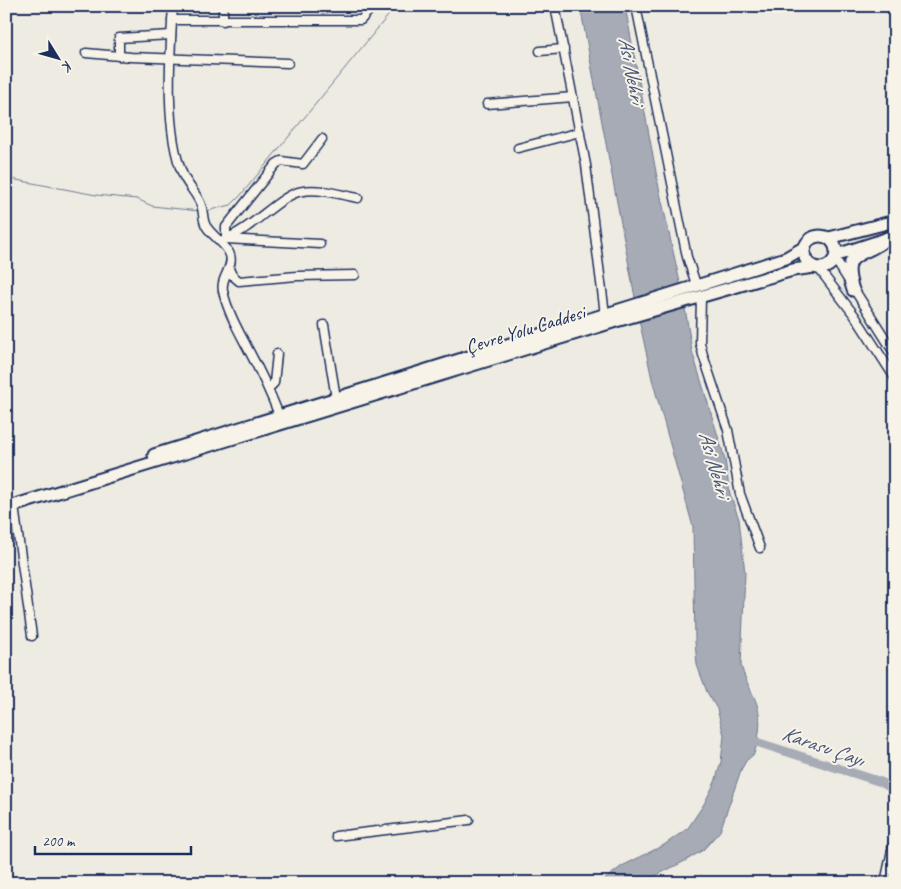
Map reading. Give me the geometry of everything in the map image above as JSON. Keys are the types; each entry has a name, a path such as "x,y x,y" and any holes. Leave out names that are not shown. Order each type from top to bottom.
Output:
{"highway":[{"name":"Çevre Yolu Caddesi","path":"246,430 612,315 693,285 786,258 805,247 814,237 829,238 895,221"},
{"name":"Çevre Yolu Caddesi","path":"246,430 280,415 612,315 697,298 793,270 828,266 836,257 891,237"},
{"path":"853,290 849,270 853,258 891,237"},
{"path":"829,238 836,245 836,257"},
{"path":"805,247 805,257 817,268"},
{"path":"9,505 246,430"}],"street":[{"path":"173,6 170,58 173,132 177,160 184,177 201,205 203,219 222,240 230,253 232,261 223,279 223,291 236,326 269,388 280,415"},
{"path":"223,6 223,21"},
{"path":"172,20 361,20 373,6"},
{"path":"555,6 580,132 612,315"},
{"path":"636,6 693,285"},
{"path":"119,56 119,38 171,35"},
{"path":"540,51 564,49"},
{"path":"86,53 288,63"},
{"path":"487,104 573,97"},
{"path":"518,148 580,132"},
{"path":"222,240 226,227 276,164 281,161 303,164 322,139"},
{"path":"222,240 253,225 280,201 303,191 358,198"},
{"path":"222,240 320,244"},
{"path":"836,257 853,290 895,354"},
{"path":"817,268 855,316 895,378"},
{"path":"229,269 232,276 239,281 297,276 354,275"},
{"path":"697,298 700,343 703,355 728,430 740,494 760,548"},
{"path":"324,326 336,398"},
{"path":"269,388 274,383 277,354"},
{"path":"9,505 32,636"},
{"path":"336,836 469,820"},
{"path":"885,883 895,836"}],"water":[{"name":"Asi Nehri","path":"580,6 625,6 659,188 683,296 692,351 725,459 730,494 739,519 745,573 741,665 757,704 760,718 758,740 754,754 746,761 741,770 720,831 703,850 641,883 600,883 622,866 664,845 688,828 704,804 715,782 721,762 724,735 717,709 707,692 697,665 693,527 652,379 640,324"}],"waterway":[{"path":"206,211 231,205 240,196 396,6"},
{"path":"6,178 96,195 137,199 152,206 199,211"},
{"name":"Karasu Çayı","path":"747,739 881,782 895,790"}]}
